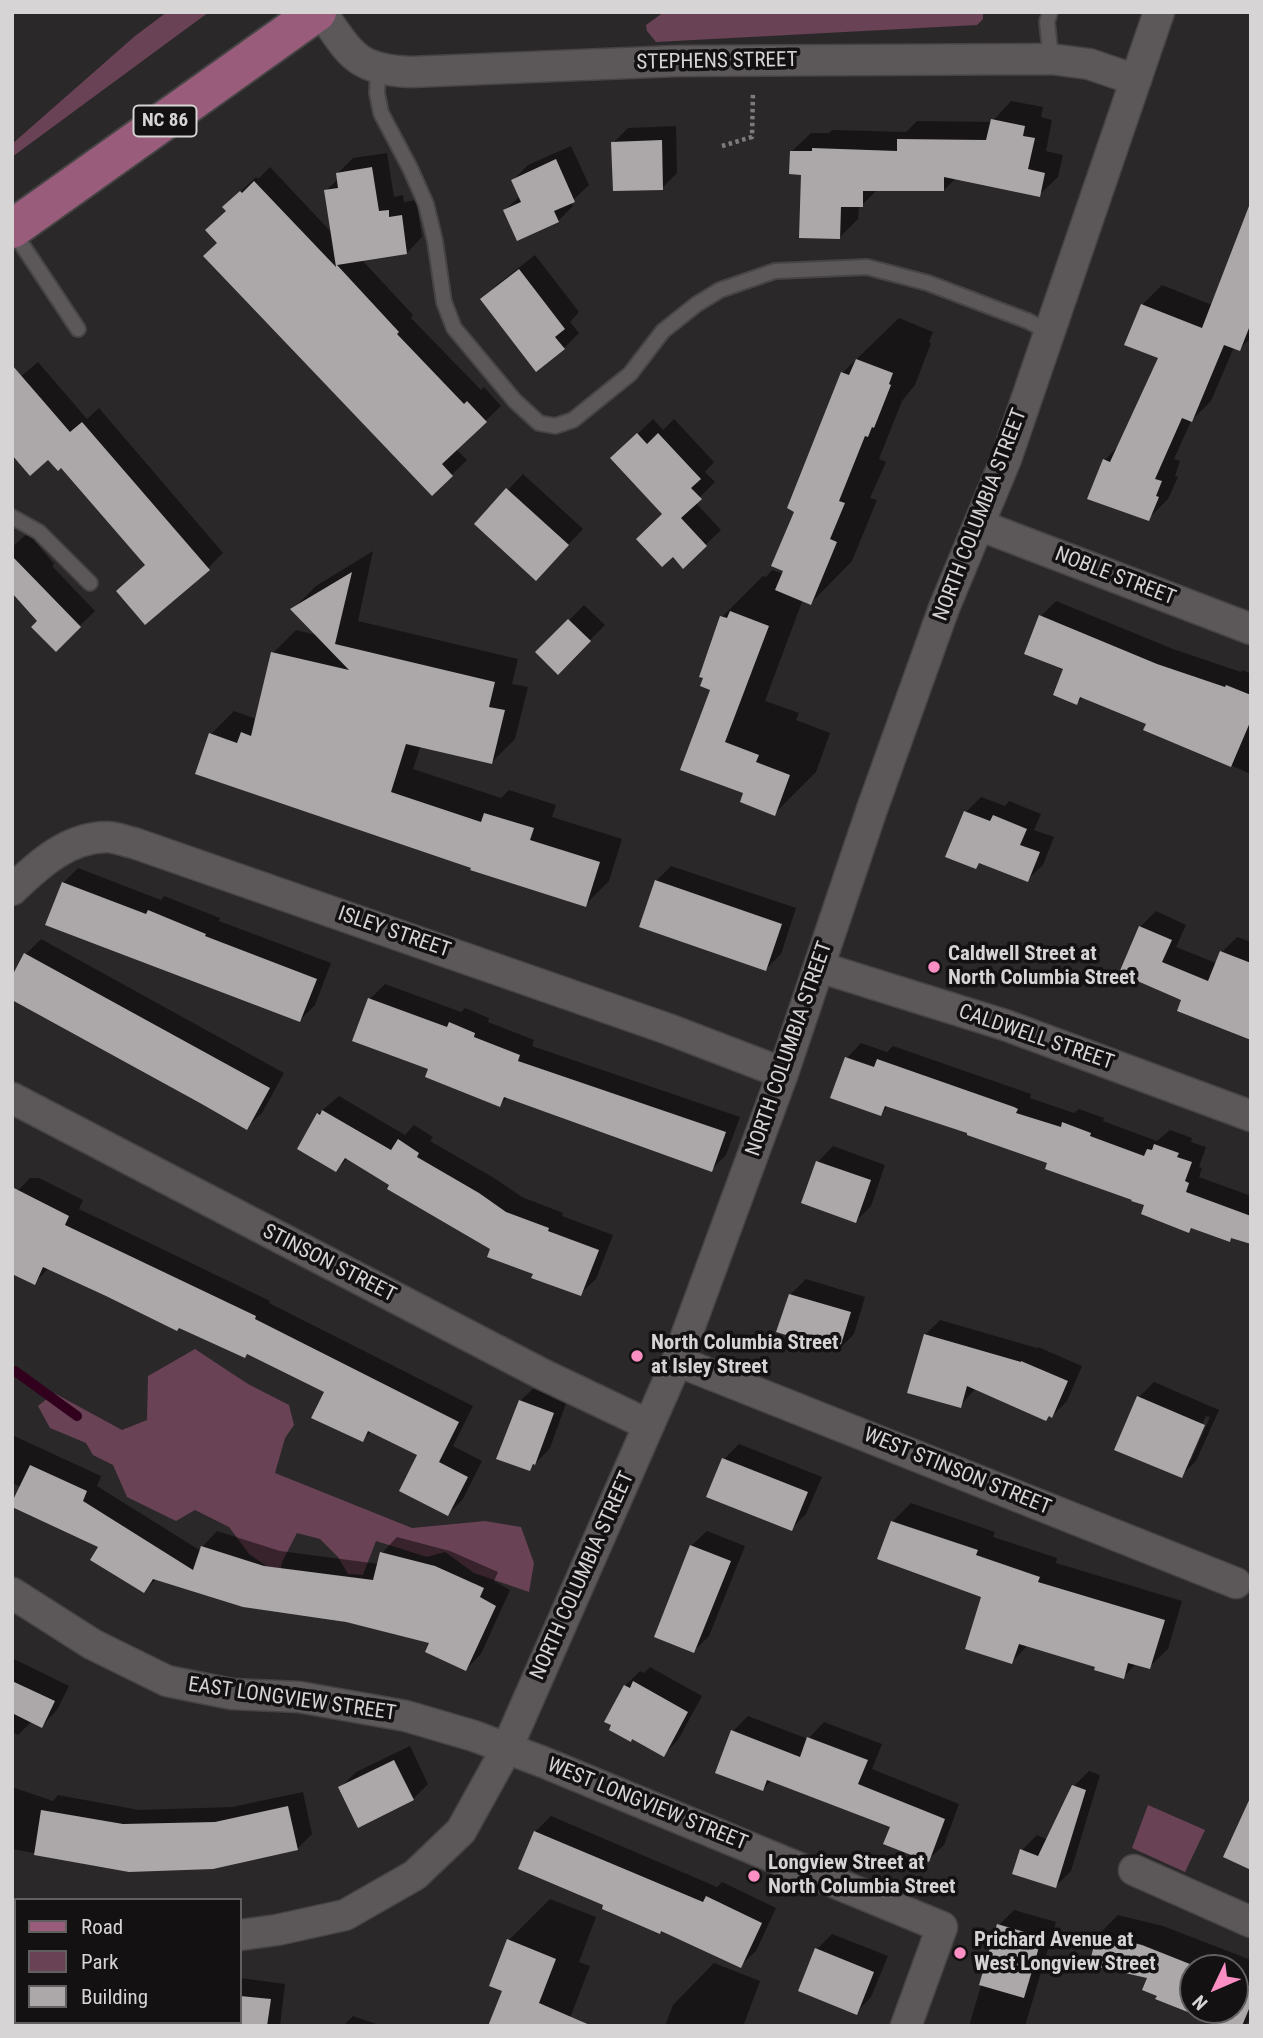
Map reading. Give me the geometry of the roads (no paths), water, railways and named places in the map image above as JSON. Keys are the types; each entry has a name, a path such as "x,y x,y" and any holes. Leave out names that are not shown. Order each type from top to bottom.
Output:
{"main road":[{"name":"NC 86","path":"12,230 319,12"}],"street":[{"name":"STEPHENS STREET","path":"319,12 350,53 368,66 388,72 677,61 1051,59 1089,64 1136,79"},
{"name":"NORTH COLUMBIA STREET","path":"242,1935 345,1915 415,1875 461,1831 507,1748 677,1361 783,1073 944,608 1006,459 1159,12"},
{"name":"NOBLE STREET","path":"979,525 1251,629"},
{"name":"ISLEY STREET","path":"12,890 44,860 78,843 107,837 134,843 668,1029 783,1073"},
{"name":"CALDWELL STREET","path":"819,967 1005,1025 1251,1116"},
{"name":"STINSON STREET","path":"12,1098 542,1374 649,1425"},
{"name":"WEST STINSON STREET","path":"677,1361 1236,1583"},
{"name":"EAST LONGVIEW STREET","path":"12,1593 92,1644 167,1681 232,1694 299,1698 406,1716 507,1748"},
{"name":"WEST LONGVIEW STREET","path":"507,1748 943,1927 906,2026"},
{"path":"1135,1870 1251,1922"}],"lane":[{"path":"1050,12 1047,22 1051,59"},
{"path":"378,69 376,93 381,113 426,204 435,241 444,302 454,328 515,401 538,423 555,426 573,420 630,374 663,331 697,304 720,290 775,271 867,267 928,283 1028,321 1049,332"},
{"path":"12,230 78,329"},
{"path":"12,517 39,532 90,583"}],"waterway":[{"path":"12,1371 77,1416"}],"place":[{"name":"Caldwell Street at North Columbia Street","path":"934,967"},
{"name":"North Columbia Street at Isley Street","path":"637,1356"},
{"name":"Longview Street at North Columbia Street","path":"754,1876"},
{"name":"Prichard Avenue at West Longview Street","path":"960,1953"}]}
